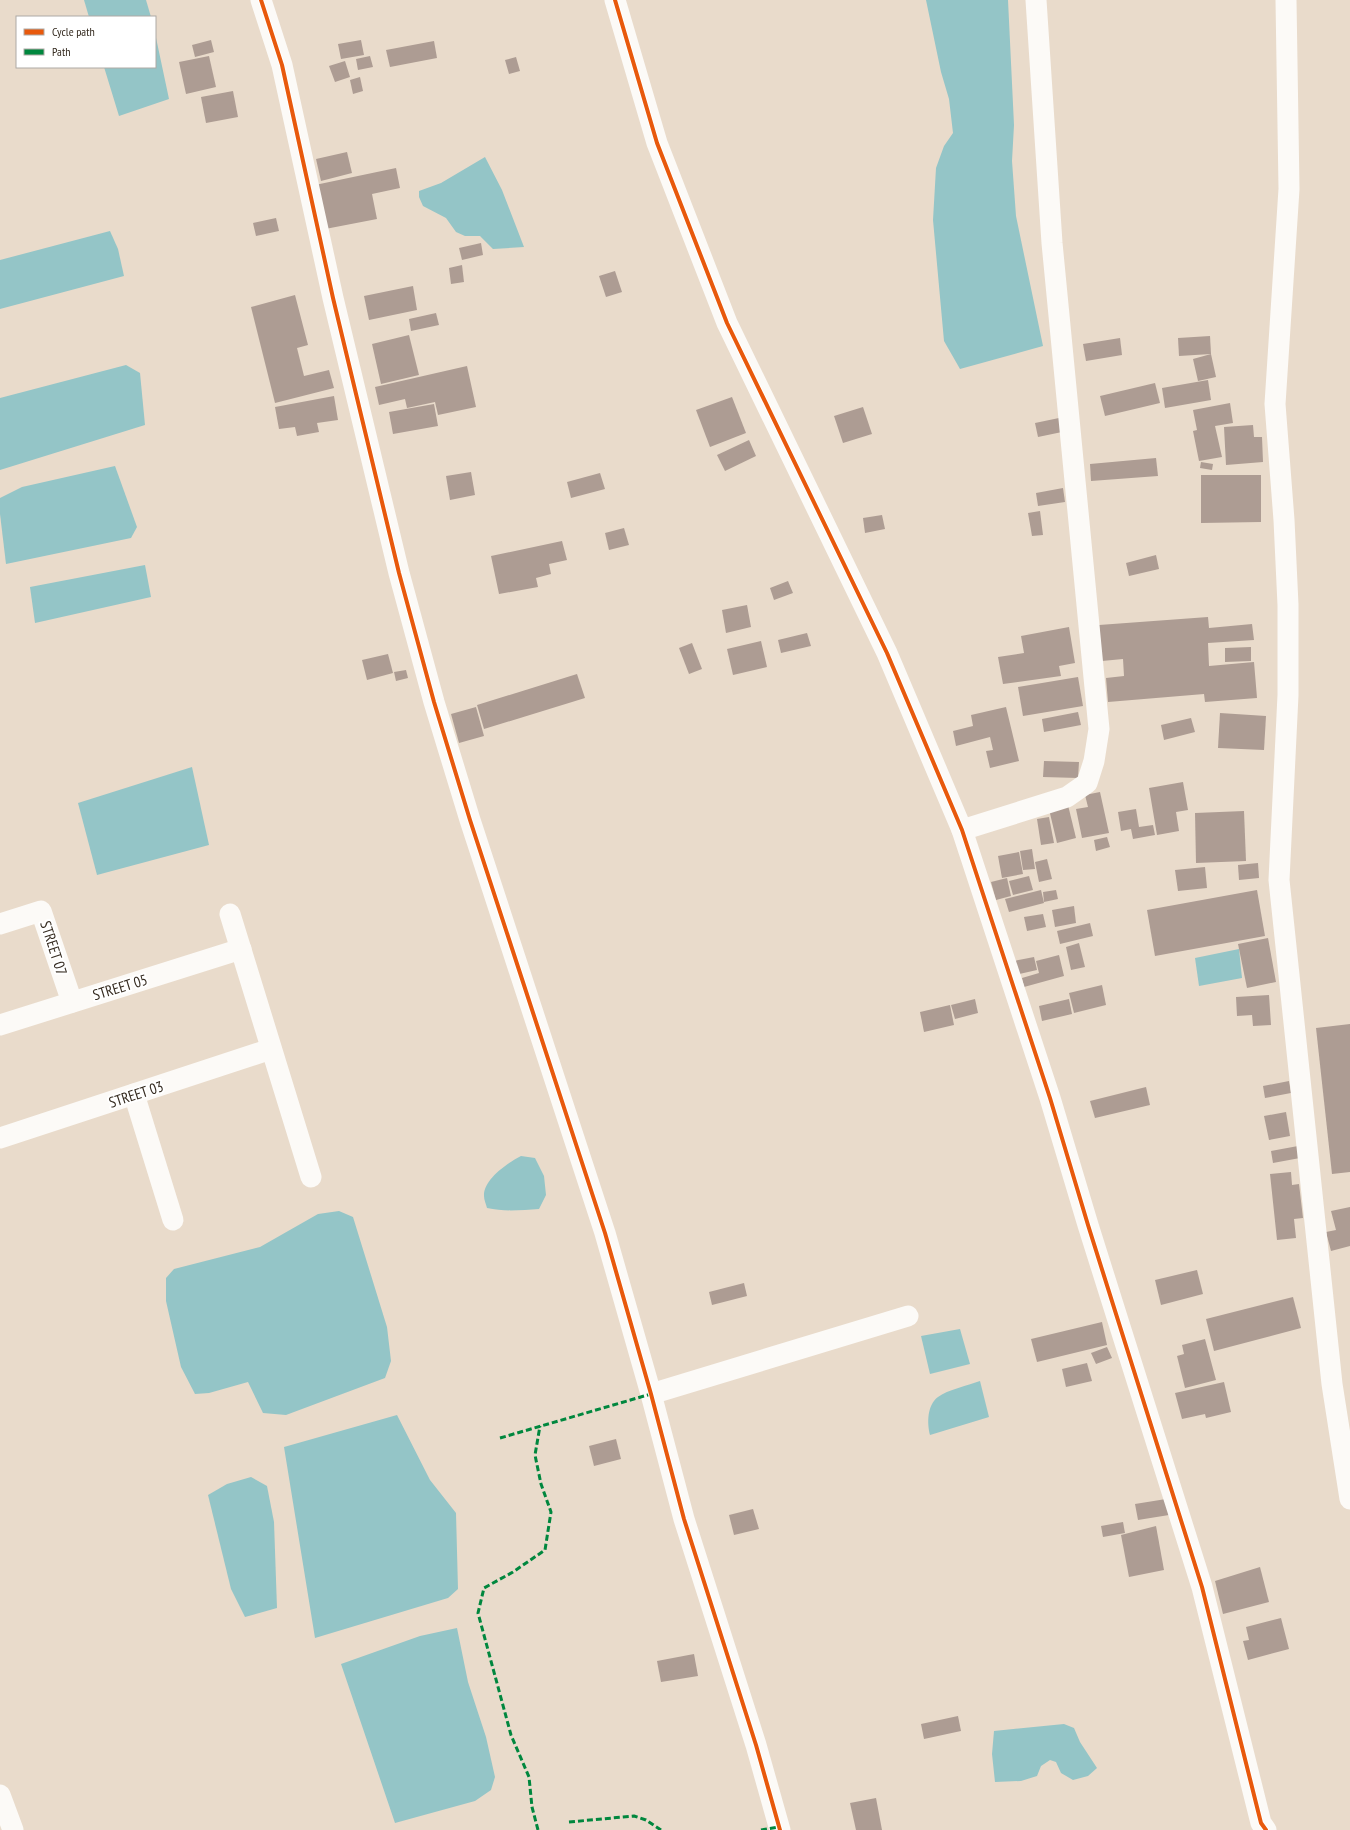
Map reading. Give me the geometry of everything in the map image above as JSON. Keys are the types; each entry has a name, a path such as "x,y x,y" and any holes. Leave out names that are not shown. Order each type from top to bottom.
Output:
{"street":[{"path":"261,0 282,65 334,306 399,573 434,702 477,842 605,1234 651,1394 684,1519 756,1745 780,1830"},
{"path":"615,0 657,144 727,323 887,653 962,830 1050,1098 1090,1232 1202,1587 1261,1823 1266,1830"},
{"path":"962,830 1067,797 1086,783 1094,761 1099,729 1052,243 1036,0"},
{"path":"1286,0 1289,189 1275,404 1284,520 1288,605 1288,695 1280,880 1332,1384 1350,1499"},
{"name":"STREET 07","path":"0,924 41,911 72,1002"},
{"path":"230,914 311,1176"},
{"name":"STREET 05","path":"0,1025 241,950"},
{"name":"STREET 03","path":"0,1138 271,1049"},
{"path":"134,1094 173,1220"},
{"path":"651,1394 908,1316"},
{"path":"0,1797 13,1830"}],"water":[{"path":"84,0 146,0 151,16 89,16"},
{"path":"926,0 1008,0 1014,125 1012,161 1016,216 1043,346 960,369 944,341 933,220 936,168 944,146 953,133 949,99 941,72"},
{"path":"156,38 169,99 119,116 104,68 156,68"},
{"path":"485,157 502,190 524,247 493,249 480,236 465,236 456,232 446,218 423,206 419,197 419,191 441,183"},
{"path":"110,231 118,249 124,276 0,309 0,260"},
{"path":"126,365 140,373 145,425 0,470 0,398"},
{"path":"115,466 137,527 131,538 6,564 0,514 0,498 22,487"},
{"path":"145,565 151,597 35,623 30,587"},
{"path":"192,767 209,845 97,875 78,803"},
{"path":"1239,949 1242,978 1199,986 1195,958"},
{"path":"521,1156 535,1158 544,1176 546,1195 539,1209 506,1210 487,1208 484,1196 488,1183 492,1177 510,1162"},
{"path":"339,1211 353,1217 387,1327 391,1361 385,1378 286,1415 263,1413 248,1382 209,1393 195,1394 181,1367 166,1301 166,1278 174,1269 260,1247 318,1214"},
{"path":"960,1329 970,1364 930,1374 921,1336"},
{"path":"980,1381 989,1417 930,1435 928,1425 929,1414 934,1400 942,1394"},
{"path":"397,1415 430,1480 456,1513 458,1589 448,1598 315,1638 284,1447"},
{"path":"251,1477 267,1486 274,1522 277,1608 245,1617 231,1589 208,1495 227,1484"},
{"path":"457,1628 468,1682 486,1737 495,1777 491,1790 475,1801 395,1823 341,1664 420,1636"},
{"path":"1064,1724 1074,1728 1080,1742 1097,1768 1088,1776 1073,1780 1061,1773 1056,1762 1050,1760 1041,1766 1037,1776 1021,1781 995,1782 992,1754 994,1731"}],"building":[{"path":"211,40 214,52 195,57 192,45"},
{"path":"361,40 364,55 341,59 338,44"},
{"path":"434,41 437,58 390,67 386,50"},
{"path":"209,56 216,87 186,94 179,62"},
{"path":"370,56 373,67 358,70 356,59"},
{"path":"516,57 520,71 509,74 505,60"},
{"path":"345,61 350,77 335,82 329,66"},
{"path":"360,77 363,91 353,94 350,80"},
{"path":"233,91 238,117 206,123 201,97"},
{"path":"347,152 352,173 321,181 316,159"},
{"path":"396,168 400,188 372,194 377,219 320,230 315,185"},
{"path":"276,218 279,231 256,236 253,223"},
{"path":"481,243 483,255 462,260 459,248"},
{"path":"462,265 464,282 451,284 449,268"},
{"path":"615,271 622,292 606,297 599,276"},
{"path":"413,286 417,310 369,320 364,296"},
{"path":"295,295 308,345 297,348 304,376 329,370 334,388 275,403 251,307"},
{"path":"436,313 439,325 411,331 409,319"},
{"path":"409,335 419,375 381,384 372,344"},
{"path":"1210,336 1211,354 1179,356 1178,338"},
{"path":"1120,338 1122,355 1086,361 1083,344"},
{"path":"1211,354 1216,377 1198,381 1193,359"},
{"path":"467,366 476,407 438,415 435,402 407,408 405,399 379,405 375,387"},
{"path":"1208,380 1211,400 1165,408 1162,388"},
{"path":"1155,383 1160,403 1105,416 1100,396"},
{"path":"334,396 338,420 317,423 319,432 297,436 295,427 279,429 275,407"},
{"path":"732,397 746,433 710,447 696,410"},
{"path":"1230,403 1233,423 1215,426 1222,457 1199,461 1193,431 1197,430 1193,410"},
{"path":"434,404 438,426 393,434 389,412"},
{"path":"863,407 872,434 843,443 834,416"},
{"path":"1059,418 1062,432 1038,437 1035,423"},
{"path":"1253,425 1254,437 1262,437 1263,462 1226,465 1224,427"},
{"path":"749,440 756,456 725,471 717,455"},
{"path":"1156,458 1158,476 1091,481 1090,464"},
{"path":"1201,462 1213,464 1212,470 1200,468"},
{"path":"471,472 475,495 450,500 446,476"},
{"path":"600,473 605,489 571,498 567,482"},
{"path":"1201,475 1261,475 1261,522 1201,523"},
{"path":"1063,488 1065,502 1038,506 1036,493"},
{"path":"1040,511 1043,535 1032,536 1028,513"},
{"path":"882,515 885,529 865,533 863,518"},
{"path":"624,528 629,545 609,550 605,533"},
{"path":"562,541 567,560 549,564 551,574 536,578 538,587 499,594 491,556"},
{"path":"1156,555 1159,569 1129,576 1126,563"},
{"path":"788,581 793,593 774,600 770,588"},
{"path":"747,605 751,627 726,633 722,610"},
{"path":"1208,617 1209,628 1252,624 1254,640 1208,643 1209,666 1254,662 1257,698 1205,702 1204,694 1108,702 1106,678 1124,676 1123,659 1102,661 1099,625"},
{"path":"1069,627 1075,663 1059,666 1061,676 1003,684 998,657 1024,653 1021,636"},
{"path":"807,633 811,646 781,653 778,640"},
{"path":"761,641 767,667 733,675 727,649"},
{"path":"692,643 702,669 689,674 679,648"},
{"path":"1251,647 1251,661 1225,662 1225,648"},
{"path":"388,654 393,673 367,680 362,660"},
{"path":"406,670 408,678 396,681 394,672"},
{"path":"577,674 585,698 484,729 477,705"},
{"path":"1078,677 1083,706 1023,716 1018,687"},
{"path":"476,707 484,736 459,743 451,714"},
{"path":"1006,707 1019,761 990,768 986,751 993,750 990,737 956,746 953,731 973,726 971,715"},
{"path":"1078,712 1081,725 1044,732 1042,719"},
{"path":"1220,713 1266,716 1264,750 1218,748"},
{"path":"1191,718 1195,732 1164,740 1161,725"},
{"path":"1044,761 1079,762 1078,778 1043,777"},
{"path":"1183,782 1188,810 1176,812 1179,831 1157,835 1149,788"},
{"path":"1100,792 1109,833 1082,838 1076,809 1088,807 1085,795"},
{"path":"1067,801 1076,838 1057,843 1048,805"},
{"path":"1136,809 1139,827 1153,825 1155,835 1133,839 1131,829 1121,831 1118,812"},
{"path":"1244,811 1246,861 1196,863 1195,813"},
{"path":"1049,817 1054,843 1041,845 1037,819"},
{"path":"1107,837 1110,847 1096,851 1094,840"},
{"path":"1032,849 1035,869 1023,870 1020,851"},
{"path":"1019,852 1023,874 1002,878 998,856"},
{"path":"1047,859 1052,879 1039,882 1035,862"},
{"path":"1258,863 1259,878 1239,880 1238,865"},
{"path":"1205,867 1207,888 1178,891 1175,870"},
{"path":"1029,876 1033,890 1013,895 1009,881"},
{"path":"1007,878 1011,896 996,900 991,882"},
{"path":"1041,890 1044,903 1009,912 1005,899"},
{"path":"1056,890 1058,899 1044,902 1043,892"},
{"path":"1257,890 1265,936 1155,956 1147,910"},
{"path":"1074,906 1076,923 1055,927 1052,910"},
{"path":"1043,914 1046,927 1027,931 1024,917"},
{"path":"1090,923 1093,936 1060,944 1057,931"},
{"path":"1268,938 1276,982 1247,988 1238,944"},
{"path":"1079,943 1085,967 1071,970 1066,947"},
{"path":"1059,955 1064,976 1024,987 1022,978 1039,973 1036,961"},
{"path":"1034,957 1037,970 1011,976 1009,962"},
{"path":"1102,985 1106,1005 1074,1013 1069,993"},
{"path":"1269,995 1271,1025 1253,1026 1252,1015 1237,1016 1236,997"},
{"path":"975,999 978,1013 955,1019 951,1005"},
{"path":"1069,999 1072,1014 1042,1021 1039,1006"},
{"path":"950,1005 954,1025 924,1032 920,1012"},
{"path":"1350,1024 1350,1172 1332,1174 1316,1028"},
{"path":"1289,1081 1291,1093 1265,1098 1263,1086"},
{"path":"1146,1087 1150,1105 1095,1118 1090,1101"},
{"path":"1286,1112 1290,1136 1269,1140 1264,1116"},
{"path":"1298,1146 1300,1158 1273,1163 1271,1151"},
{"path":"1291,1172 1292,1185 1299,1184 1303,1218 1294,1219 1296,1238 1277,1240 1270,1174"},
{"path":"1350,1207 1350,1246 1331,1251 1326,1232 1336,1230 1331,1211"},
{"path":"1197,1270 1203,1294 1161,1305 1155,1280"},
{"path":"744,1283 747,1296 712,1305 709,1292"},
{"path":"1293,1297 1301,1328 1214,1351 1206,1319"},
{"path":"1102,1322 1107,1345 1037,1362 1031,1339"},
{"path":"1205,1339 1216,1380 1185,1388 1177,1356 1184,1354 1182,1345"},
{"path":"1107,1347 1112,1358 1096,1364 1091,1353"},
{"path":"1087,1363 1092,1381 1066,1387 1062,1369"},
{"path":"1224,1382 1231,1412 1206,1418 1205,1414 1182,1419 1175,1393"},
{"path":"616,1439 621,1459 594,1466 589,1446"},
{"path":"1166,1499 1169,1515 1138,1520 1135,1504"},
{"path":"753,1509 759,1529 734,1535 729,1515"},
{"path":"1123,1522 1125,1533 1103,1537 1101,1526"},
{"path":"1156,1526 1164,1570 1129,1577 1121,1535"},
{"path":"1260,1567 1269,1602 1223,1614 1215,1581"},
{"path":"1281,1618 1289,1649 1248,1660 1243,1641 1249,1640 1246,1627"},
{"path":"694,1654 698,1676 661,1682 657,1661"},
{"path":"958,1716 961,1731 924,1739 921,1724"},
{"path":"876,1798 882,1830 856,1830 850,1803"}],"marked path":[{"path":"500,1438 651,1394"},
{"path":"538,1830 532,1807 529,1777 511,1735 478,1613 484,1588 513,1572 545,1550 551,1512 541,1484 535,1455 540,1426"},
{"path":"569,1822 634,1816 646,1820 661,1830"},
{"path":"761,1830 779,1827"}],"cycle path":[{"path":"261,0 282,65 333,298 399,573 434,702 470,820 605,1233 651,1394 684,1519 756,1745 780,1830"},
{"path":"615,0 657,143 727,323 887,653 962,830 1050,1098 1088,1225 1202,1587 1261,1823 1266,1830"}]}
